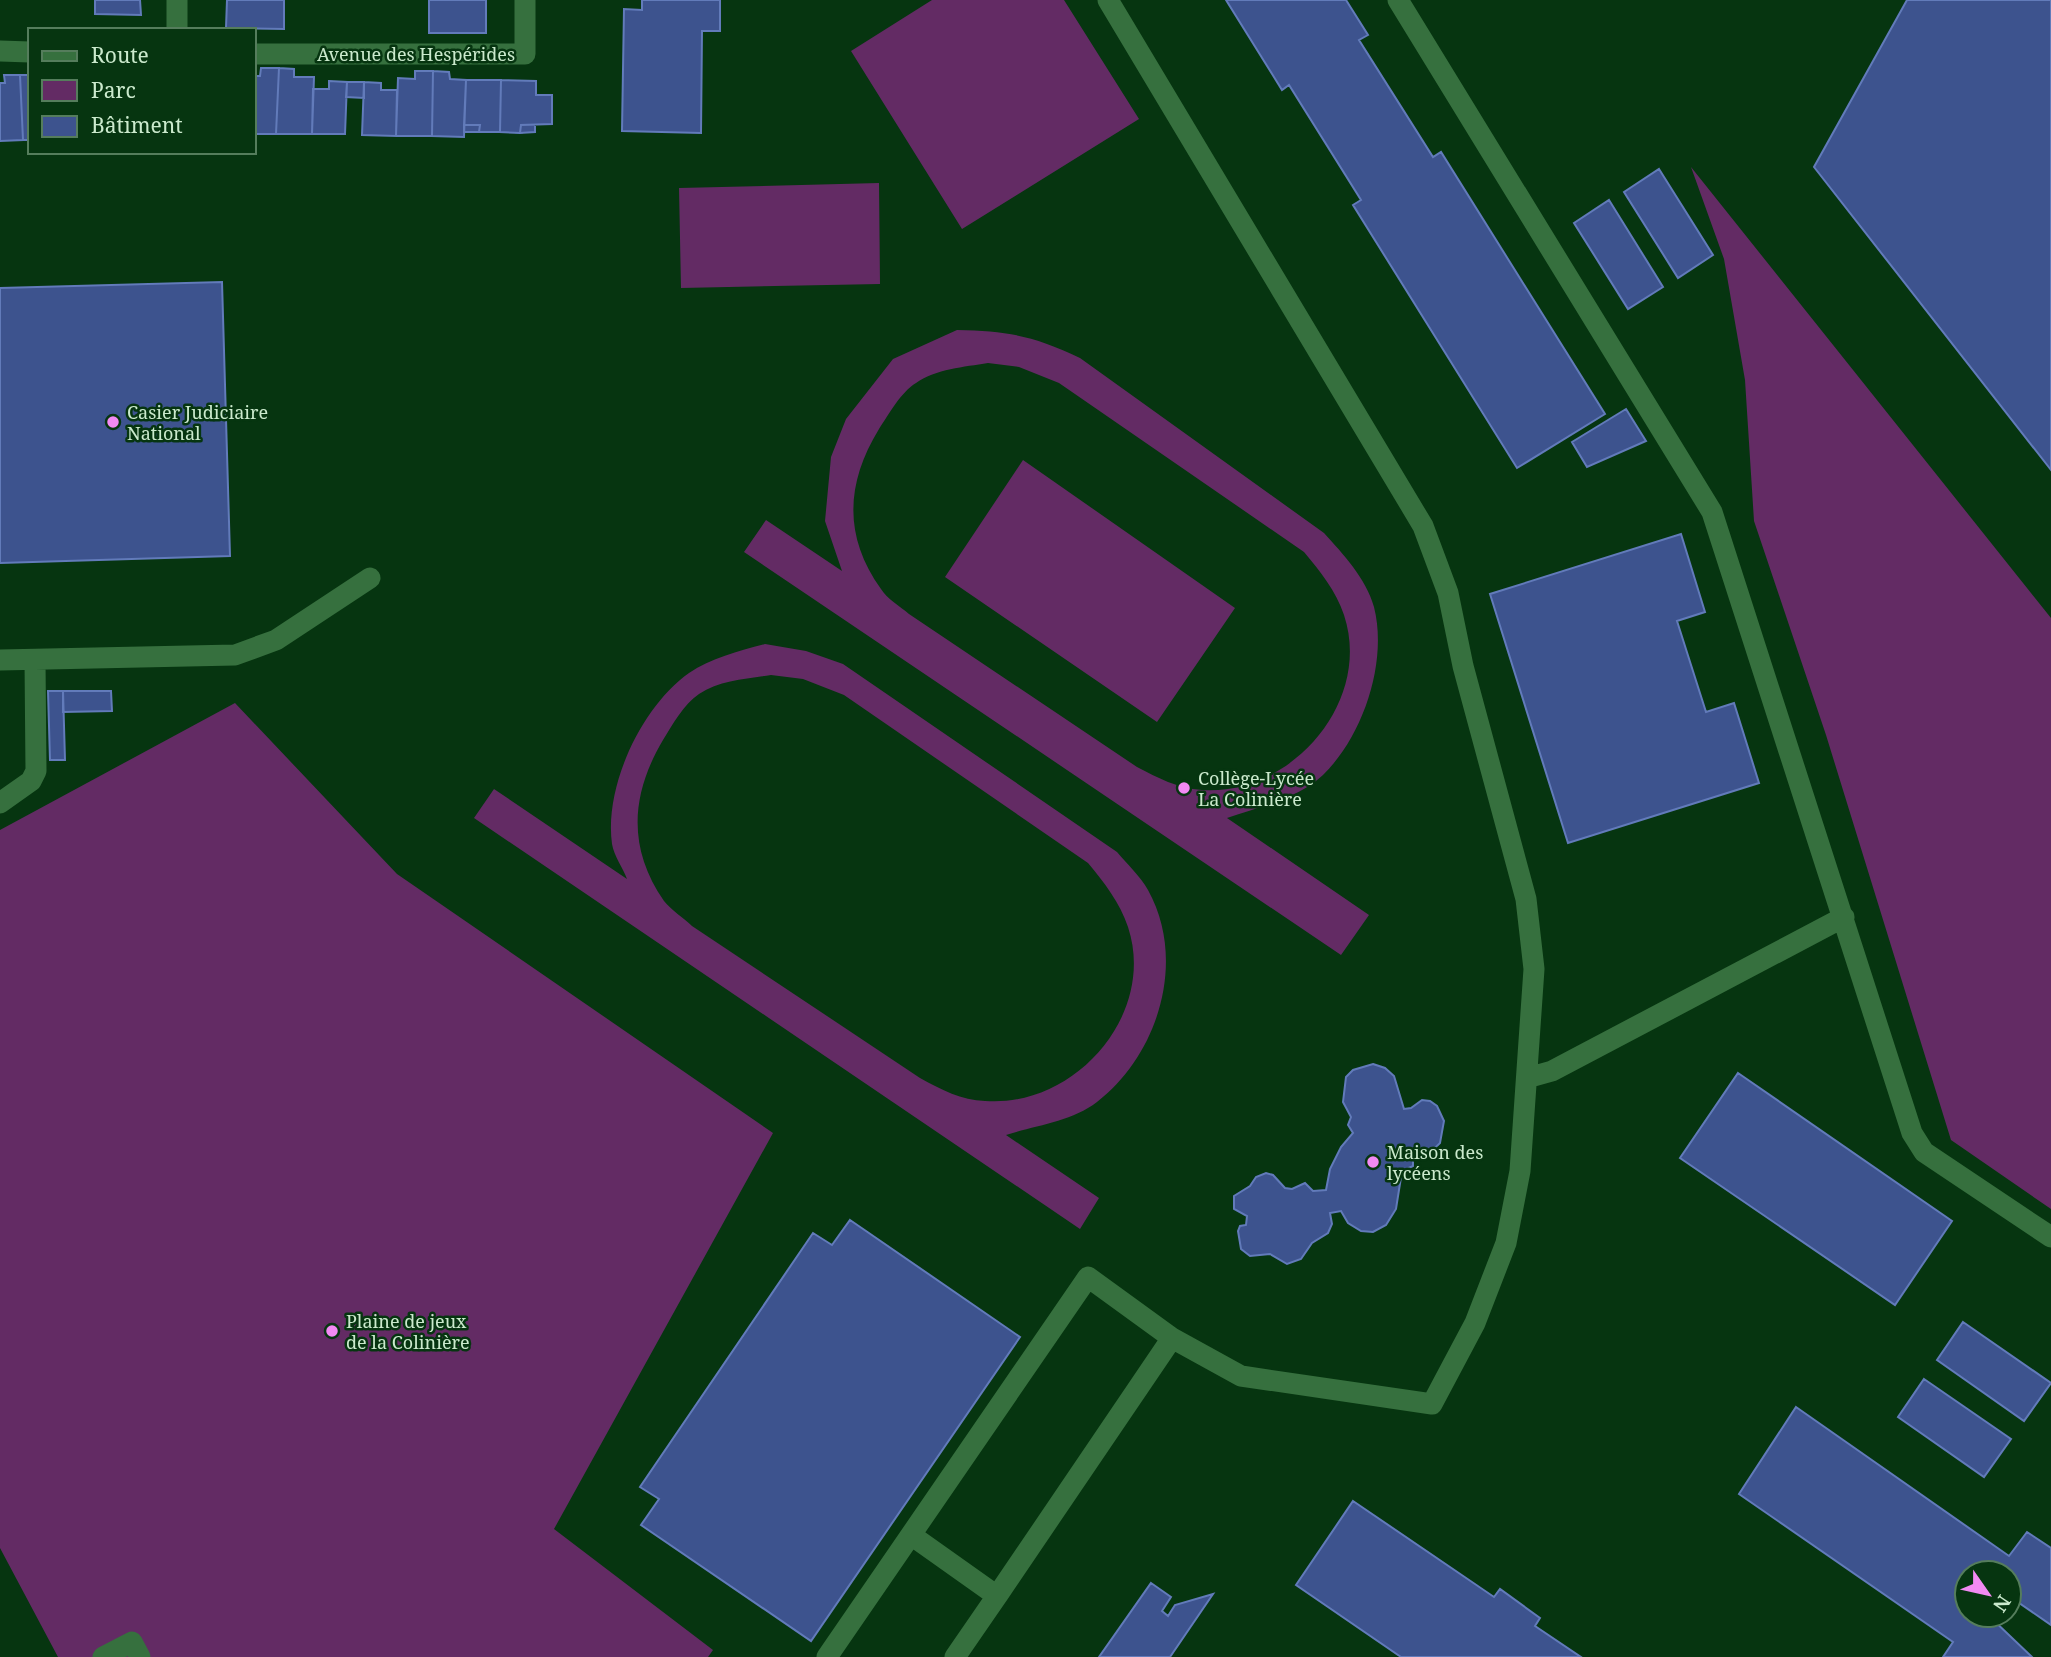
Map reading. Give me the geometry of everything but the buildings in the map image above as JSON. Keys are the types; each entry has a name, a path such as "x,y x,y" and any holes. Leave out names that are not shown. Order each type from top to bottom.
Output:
{"street":[{"path":"177,0 177,28"},
{"name":"Avenue des Hespérides","path":"256,54 525,54 525,0"},
{"path":"827,1657 1088,1277 1172,1339 1241,1376 1432,1404 1475,1323 1506,1243 1520,1171 1534,969 1526,899 1464,666 1448,593 1423,526 1108,0"},
{"path":"1398,0 1712,512 1912,1133 1924,1152 2051,1237"},
{"path":"0,51 28,52"},
{"path":"0,660 204,657 244,652 276,640 370,578"},
{"path":"0,803 31,781 36,771 35,660"},
{"path":"1527,1078 1552,1071 1844,917"},
{"path":"954,1657 1172,1339"},
{"path":"911,1535 997,1595"},
{"path":"103,1657 132,1642 140,1657"}],"green space":[{"path":"932,0 1064,0 1139,119 962,229 851,51"},
{"path":"1691,167 2051,618 2051,1209 1951,1140 1826,735 1754,521 1745,380 1724,259"},
{"path":"879,183 880,284 681,288 679,188"},
{"path":"957,330 1020,336 1080,358 1324,533 1353,567 1374,607 1378,651 1369,697 1350,740 1323,775 1302,790 1227,818 1369,915 1341,955 744,552 766,520 842,571 825,521 831,457 846,419 893,359","holes":["988,363 1019,367 1059,383 1304,552 1327,582 1344,615 1350,648 1346,680 1335,711 1317,738 1293,760 1265,778 1235,788 1202,790 1168,782 1137,767 909,614 881,589 860,549 853,509 860,469 879,429 905,392 924,378 950,369"]},
{"path":"1023,460 1235,608 1157,722 945,577"},
{"path":"765,644 806,651 843,664 1117,852 1148,890 1160,917 1165,946 1165,975 1151,1032 1137,1058 1119,1082 1087,1109 1065,1119 1006,1135 1099,1198 1080,1229 474,818 494,789 627,879 613,848 611,822 620,774 641,727 672,688 689,673 716,659","holes":["771,675 803,679 844,695 1088,863 1106,885 1128,927 1134,960 1130,992 1119,1023 1101,1050 1077,1072 1049,1089 1018,1099 985,1101 952,1094 920,1078 692,926 664,901 644,861 638,821 644,780 670,728 683,709 707,689"]},
{"name":"Plaine de jeux de la Colinière","path":"235,703 397,874 773,1133 554,1529 713,1650 708,1657 58,1657 0,1548 0,830"}],"place":[{"name":"Casier Judiciaire National","path":"113,422"},
{"name":"Collège-Lycée La Colinière","path":"1184,788"},
{"name":"Maison des lycéens","path":"1373,1162"},
{"name":"Plaine de jeux de la Colinière","path":"332,1331"}]}
